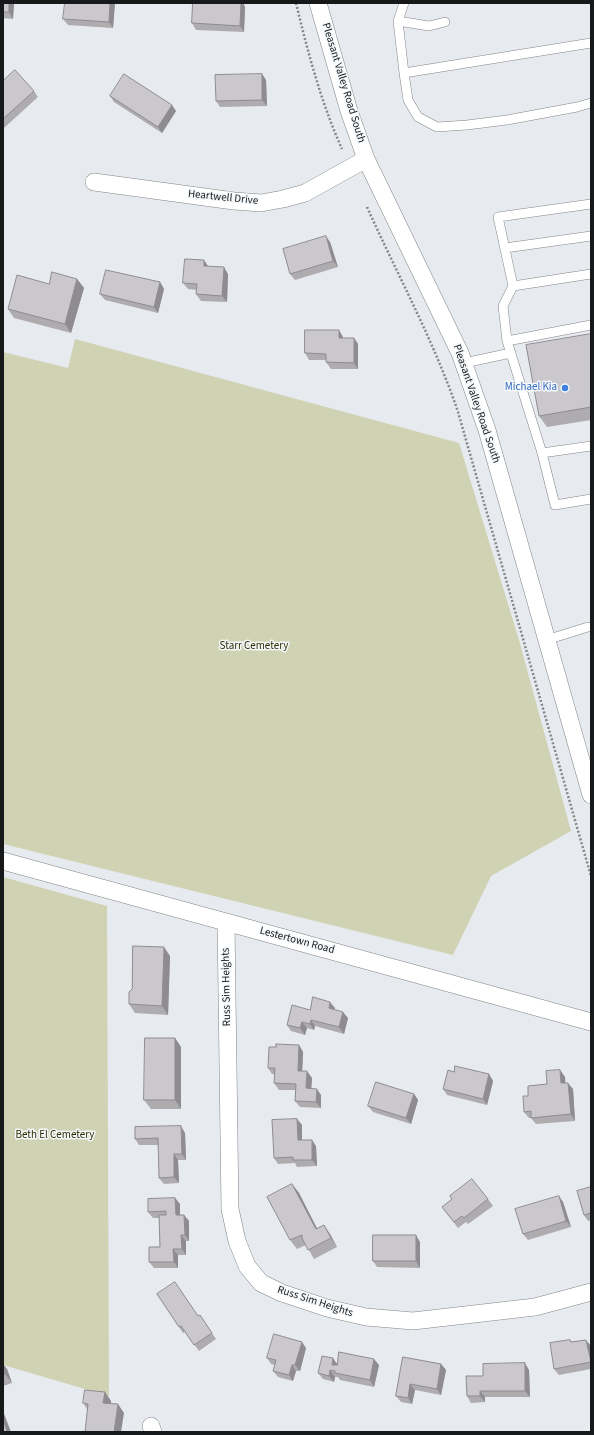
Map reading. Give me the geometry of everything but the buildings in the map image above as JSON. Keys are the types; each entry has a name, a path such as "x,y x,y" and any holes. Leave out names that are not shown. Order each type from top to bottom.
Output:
{"street":[{"name":"Pleasant Valley Road South","path":"318,3 349,111 366,159 464,363 486,430 591,795"},
{"name":"Heartwell Drive","path":"94,182 234,201 261,202 282,199 305,193 366,159"},
{"name":"Lestertown Road","path":"3,861 591,1022"},
{"name":"Russ Sim Heights","path":"226,922 230,1209 236,1241 247,1266 261,1283 282,1293 327,1308 366,1317 412,1321 535,1307 591,1292"}],"lane":[{"path":"404,3 398,21 404,73 408,100 418,117 438,127 467,125 507,120 591,103"},
{"path":"398,21 429,26 445,22"},
{"path":"404,73 591,43"},
{"path":"591,204 498,217 513,286 503,306 507,341 542,453 555,505 591,499"},
{"path":"505,248 591,236"},
{"path":"513,286 591,274"},
{"path":"507,341 591,325"},
{"path":"464,363 511,353"},
{"path":"542,453 591,446"},
{"path":"546,640 588,627"}],"path":[{"path":"296,3 324,105 350,168"},
{"path":"365,203 387,252 431,340 458,412 591,876"}],"green space":[{"name":"Starr Cemetery","path":"75,339 459,443 519,640 571,831 491,876 453,955 3,844 3,352 68,368"},
{"name":"Beth El Cemetery","path":"3,877 107,906 109,1396 3,1365"}],"place":[{"name":"Michael Kia","path":"565,388"}]}
